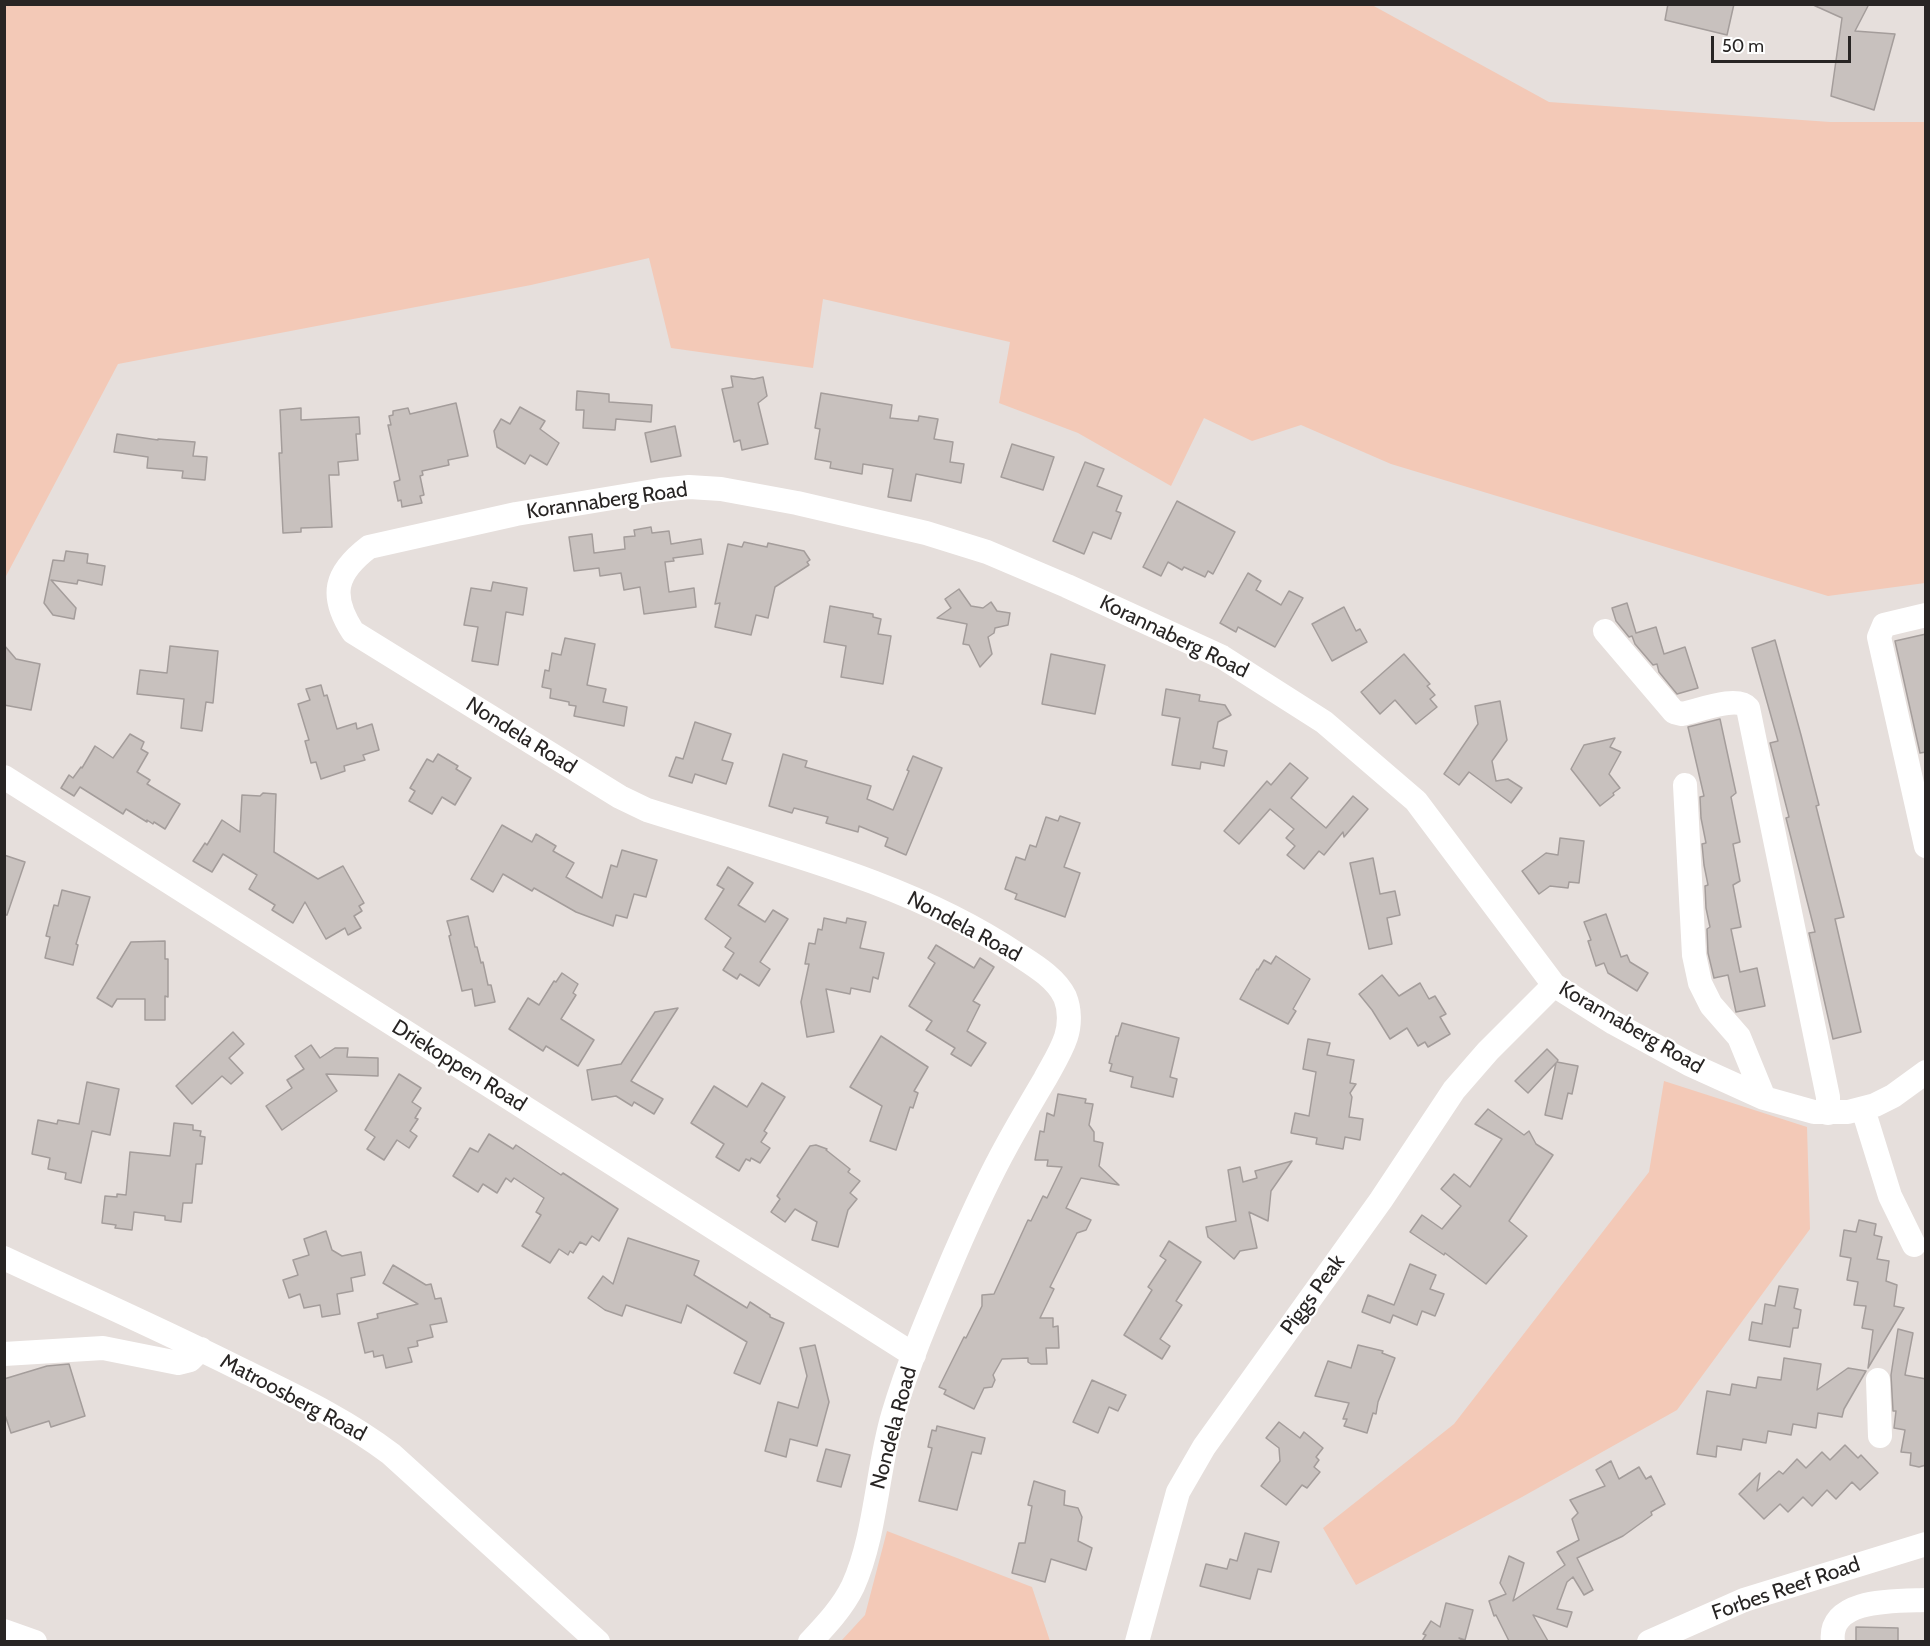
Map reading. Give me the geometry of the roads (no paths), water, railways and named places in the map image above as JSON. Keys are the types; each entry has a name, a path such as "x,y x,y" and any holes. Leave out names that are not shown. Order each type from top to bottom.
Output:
{"street":[{"name":"Korannaberg Road","path":"353,632 342,614 339,600 340,584 344,570 353,559 369,547 516,514 689,487 721,489 786,501 926,532 987,552 1047,577 1222,657 1324,722 1416,801 1554,985 1598,1014 1679,1059 1764,1098 1800,1109 1828,1113 1863,1109 1893,1096 1926,1072"},
{"path":"1926,615 1884,625 1879,637 1926,846"},
{"path":"1605,631 1674,712 1682,714 1734,702 1748,708 1828,1097 1828,1113"},
{"name":"Nondela Road","path":"353,632 620,797 656,813 839,868 925,903 999,942 1052,980 1065,997 1069,1015 1066,1036 1059,1055 996,1167 957,1250 914,1355 892,1417 860,1566 852,1587 840,1607 810,1641"},
{"name":"Driekoppen Road","path":"4,777 914,1355"},
{"path":"1685,785 1694,954 1700,983 1711,1005 1739,1037 1764,1098"},
{"name":"Piggs Peak","path":"1137,1641 1176,1500 1187,1474 1204,1447 1381,1200 1454,1090 1488,1051 1554,985"},
{"path":"1863,1109 1890,1196 1914,1245"},
{"name":"Matroosberg Road","path":"4,1258 201,1349 330,1413 365,1434 391,1454 598,1641"},
{"path":"4,1354 103,1348 178,1363 190,1360 201,1349"},
{"path":"1878,1380 1880,1436"},
{"name":"Forbes Reef Road","path":"1649,1641 1744,1600 1926,1544"},
{"path":"1833,1641 1833,1631 1845,1614 1866,1603 1926,1600"},
{"path":"4,1631 35,1641"}]}
